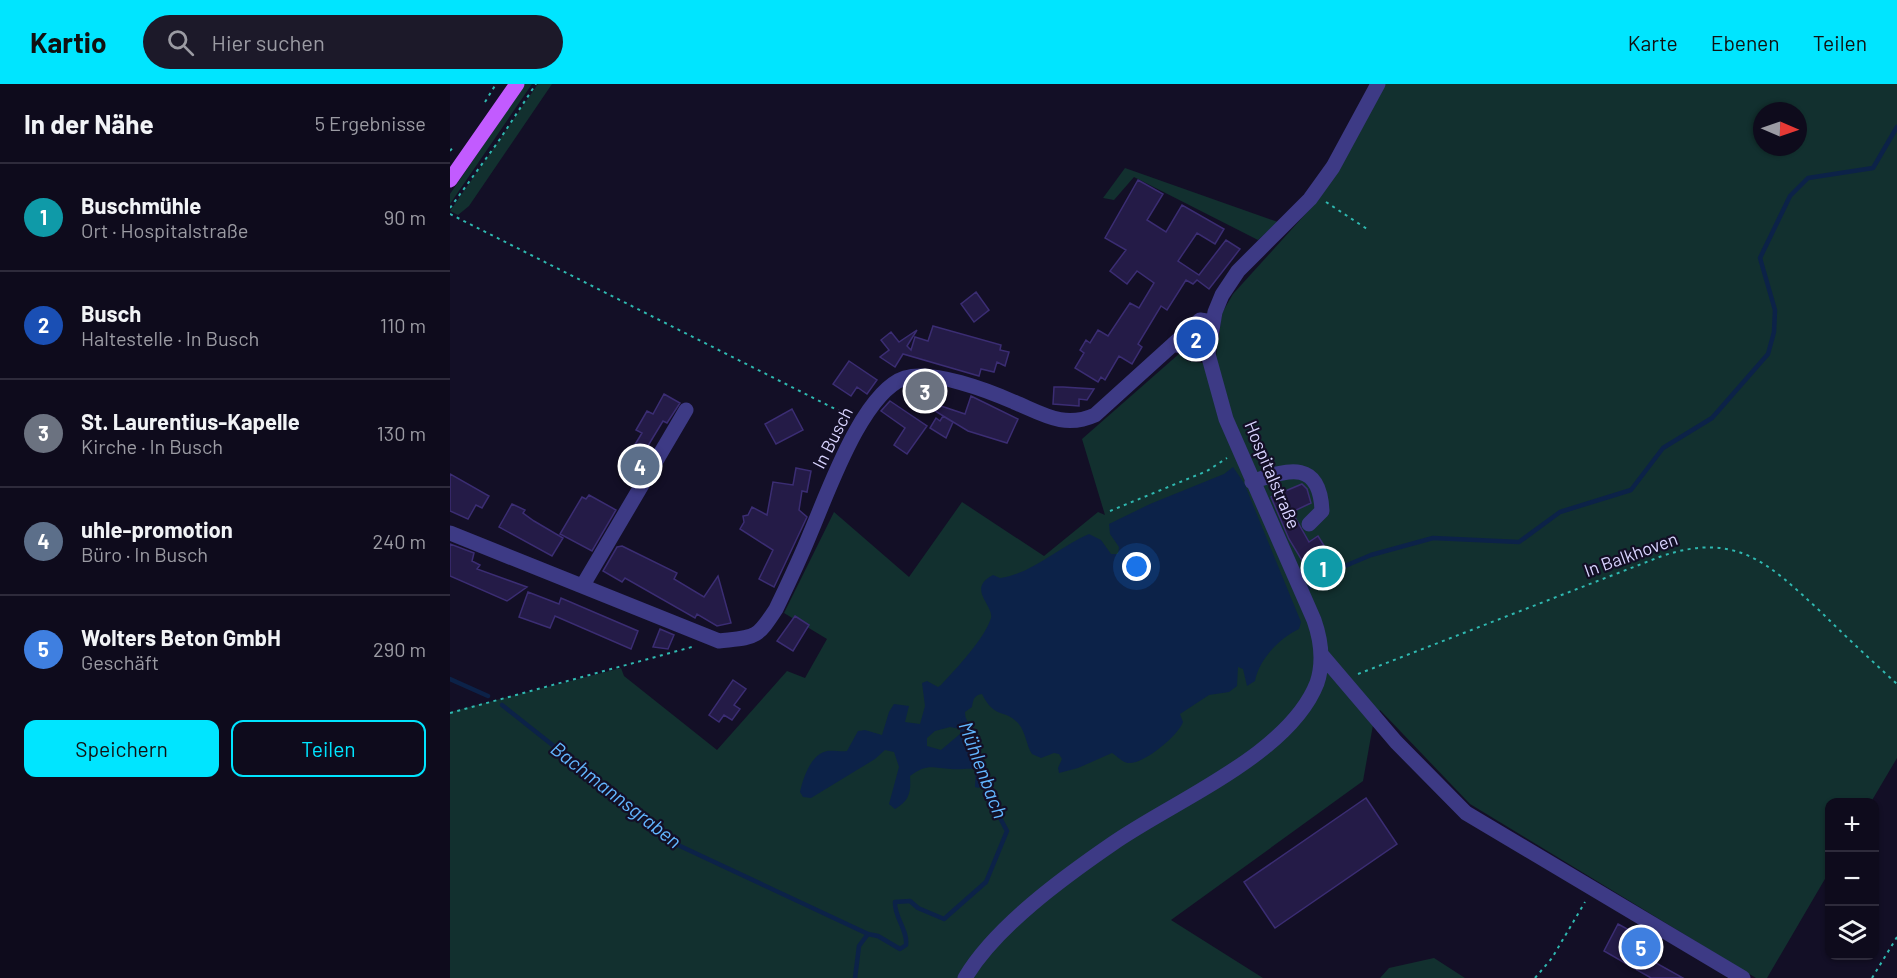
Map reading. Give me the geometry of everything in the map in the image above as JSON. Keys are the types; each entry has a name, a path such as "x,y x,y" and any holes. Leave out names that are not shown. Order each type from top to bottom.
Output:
{"main road":[{"path":"450,180 517,84"}],"street":[{"name":"Hospitalstraße","path":"965,978 1007,928 1045,895 1113,843 1235,769 1268,744 1297,715 1310,697 1317,681 1321,654 1320,636 1252,482 1214,380 1208,354 1213,322 1222,295 1238,272 1314,194 1333,167 1378,84"},
{"name":"In Busch","path":"450,533 719,641 758,635 776,609 851,440 861,422 892,384 905,378 918,376 987,390 1055,419 1080,422 1095,415 1200,320 1213,322"},
{"path":"1174,344 1208,354"},
{"path":"583,585 687,410"},
{"path":"1252,482 1294,471 1314,478 1319,486 1322,511 1309,524"},
{"path":"1321,654 1396,742 1466,813 1743,978"}],"path":[{"path":"450,208 498,142 536,84"},
{"path":"1314,194 1367,229"},
{"path":"450,214 861,422"},
{"path":"1110,511 1207,471 1239,449"},
{"name":"In Balkhoven","path":"1342,680 1662,556 1693,548 1706,548 1745,554 1771,567 1897,684"},
{"path":"450,713 692,647"},
{"path":"1534,978 1552,958 1593,890"},
{"path":"1872,978 1897,937"}],"green space":[{"path":"525,84 532,84 450,204 450,194"},
{"path":"538,84 552,84 469,206 458,215 450,211"},
{"path":"1384,84 1897,84 1897,758 1873,798 1825,798 1825,879 1767,978 1756,978 1470,804 1380,710 1373,725 1363,781 1171,920 1263,978 450,978 450,712 621,668 624,676 717,750 787,671 805,678 827,639 784,613 834,512 909,577 962,502 1044,556 1098,512 1105,515 1082,439 1180,353 1187,361 1203,363 1216,357 1222,313 1233,294 1310,209"},
{"path":"1125,168 1278,222 1258,240 1134,177 1114,200 1103,198"},
{"path":"1434,958 1465,978 1380,978 1389,968"}],"water":[{"path":"1233,467 1244,483 1301,622 1299,629 1284,638 1271,650 1261,665 1255,681 1247,686 1243,669 1238,667 1237,686 1229,692 1209,695 1180,714 1183,722 1180,728 1151,755 1128,763 1112,753 1078,768 1059,773 1058,768 1062,759 1059,754 1054,753 1041,758 1032,754 1018,723 991,707 982,694 977,695 972,707 965,712 968,743 978,751 983,763 984,776 979,788 975,787 976,769 926,768 910,776 908,795 904,802 895,809 889,804 899,767 894,752 885,750 875,759 811,798 803,797 800,792 803,780 816,757 827,751 847,751 858,731 865,730 882,735 894,704 909,706 905,722 920,724 925,706 922,683 927,681 938,687 941,685 969,653 988,626 991,613 981,591 985,580 993,575 1000,578 1023,571 1089,534 1101,540 1111,554 1118,554 1119,547 1110,534 1109,524 1150,504 1224,474","holes":["950,727 960,729 960,734 941,750 927,746 927,738 935,731"]}],"building":[{"path":"1138,180 1163,194 1147,220 1166,232 1182,205 1224,229 1215,244 1197,233 1178,261 1199,275 1226,240 1240,249 1209,289 1197,280 1193,284 1186,280 1167,310 1161,306 1138,344 1142,347 1132,364 1119,356 1105,380 1101,377 1098,382 1075,368 1084,353 1080,350 1086,340 1090,343 1098,330 1108,336 1130,303 1139,308 1154,283 1137,271 1127,284 1110,271 1126,250 1105,238"},
{"path":"976,292 989,310 974,322 961,304"},
{"path":"933,326 1001,345 1000,350 1009,352 1005,366 997,362 994,372 981,369 979,376 903,354 895,367 880,357 889,350 881,340 891,332 899,342 917,330 907,346 911,350 915,337 928,341"},
{"path":"849,361 877,380 867,394 857,387 851,396 833,384"},
{"path":"1054,387 1094,389 1087,400 1079,399 1079,406 1053,404"},
{"path":"664,394 680,403 667,423 663,421 646,449 650,451 640,469 625,461 642,433 636,430 647,411 653,414"},
{"path":"971,396 1018,419 1007,443 968,431 930,408 932,403 965,414"},
{"path":"890,401 927,426 907,454 894,445 905,428 881,411"},
{"path":"792,409 803,430 776,444 765,424"},
{"path":"943,416 953,422 946,438 930,428 936,418 940,421"},
{"path":"796,468 811,471 807,492 802,491 799,510 807,517 774,587 759,579 773,550 740,529 744,522 743,516 748,515 752,507 767,515 773,482 793,485"},
{"path":"450,474 489,496 482,508 476,505 468,519 450,511"},
{"path":"1302,484 1307,489 1311,503 1292,512 1309,542 1318,536 1337,566 1315,582 1289,539 1271,497"},
{"path":"589,495 616,510 592,551 560,534 582,497 586,499"},
{"path":"512,504 525,510 523,513 563,538 552,556 499,527"},
{"path":"450,544 474,553 472,561 480,565 477,569 527,587 507,601 450,576"},
{"path":"622,546 677,573 674,579 704,597 718,576 731,623 717,626 697,614 695,618 625,578 622,582 603,571 617,547"},
{"path":"528,592 559,604 561,598 638,631 631,649 555,616 550,628 519,617"},
{"path":"795,616 809,625 793,651 777,641"},
{"path":"660,629 674,635 668,649 653,647"},
{"path":"733,680 746,689 734,705 740,709 732,720 724,715 719,722 709,715"},
{"path":"1366,798 1397,844 1275,928 1244,882"},
{"path":"1618,924 1651,942 1656,963 1683,978 1651,978 1604,951"}],"waterway":[{"name":"Mühlenbach","path":"1306,589 1345,566 1371,555 1433,538 1519,542 1560,512 1631,490 1663,448 1712,418 1768,354 1774,332 1775,310 1760,258 1790,196 1808,178 1873,168 1897,127"},
{"name":"Bachmannsgraben","path":"450,679 488,696"},
{"name":"Bachmannsgraben","path":"502,705 680,846 868,934"},
{"name":"Mühlenbach","path":"964,719 976,751"},
{"name":"Mühlenbach","path":"855,978 859,946 868,934 878,936 900,949 906,945 895,902 910,901 918,908 944,919 986,882 1007,831 991,801 983,776"}],"place":[{"name":"Busch","path":"1196,339"},
{"name":"St. Laurentius-Kapelle","path":"925,391"},
{"name":"uhle-promotion","path":"640,466"},
{"name":"Buschmühle","path":"1323,568"},
{"name":"Wolters Beton GmbH","path":"1641,947"}]}
